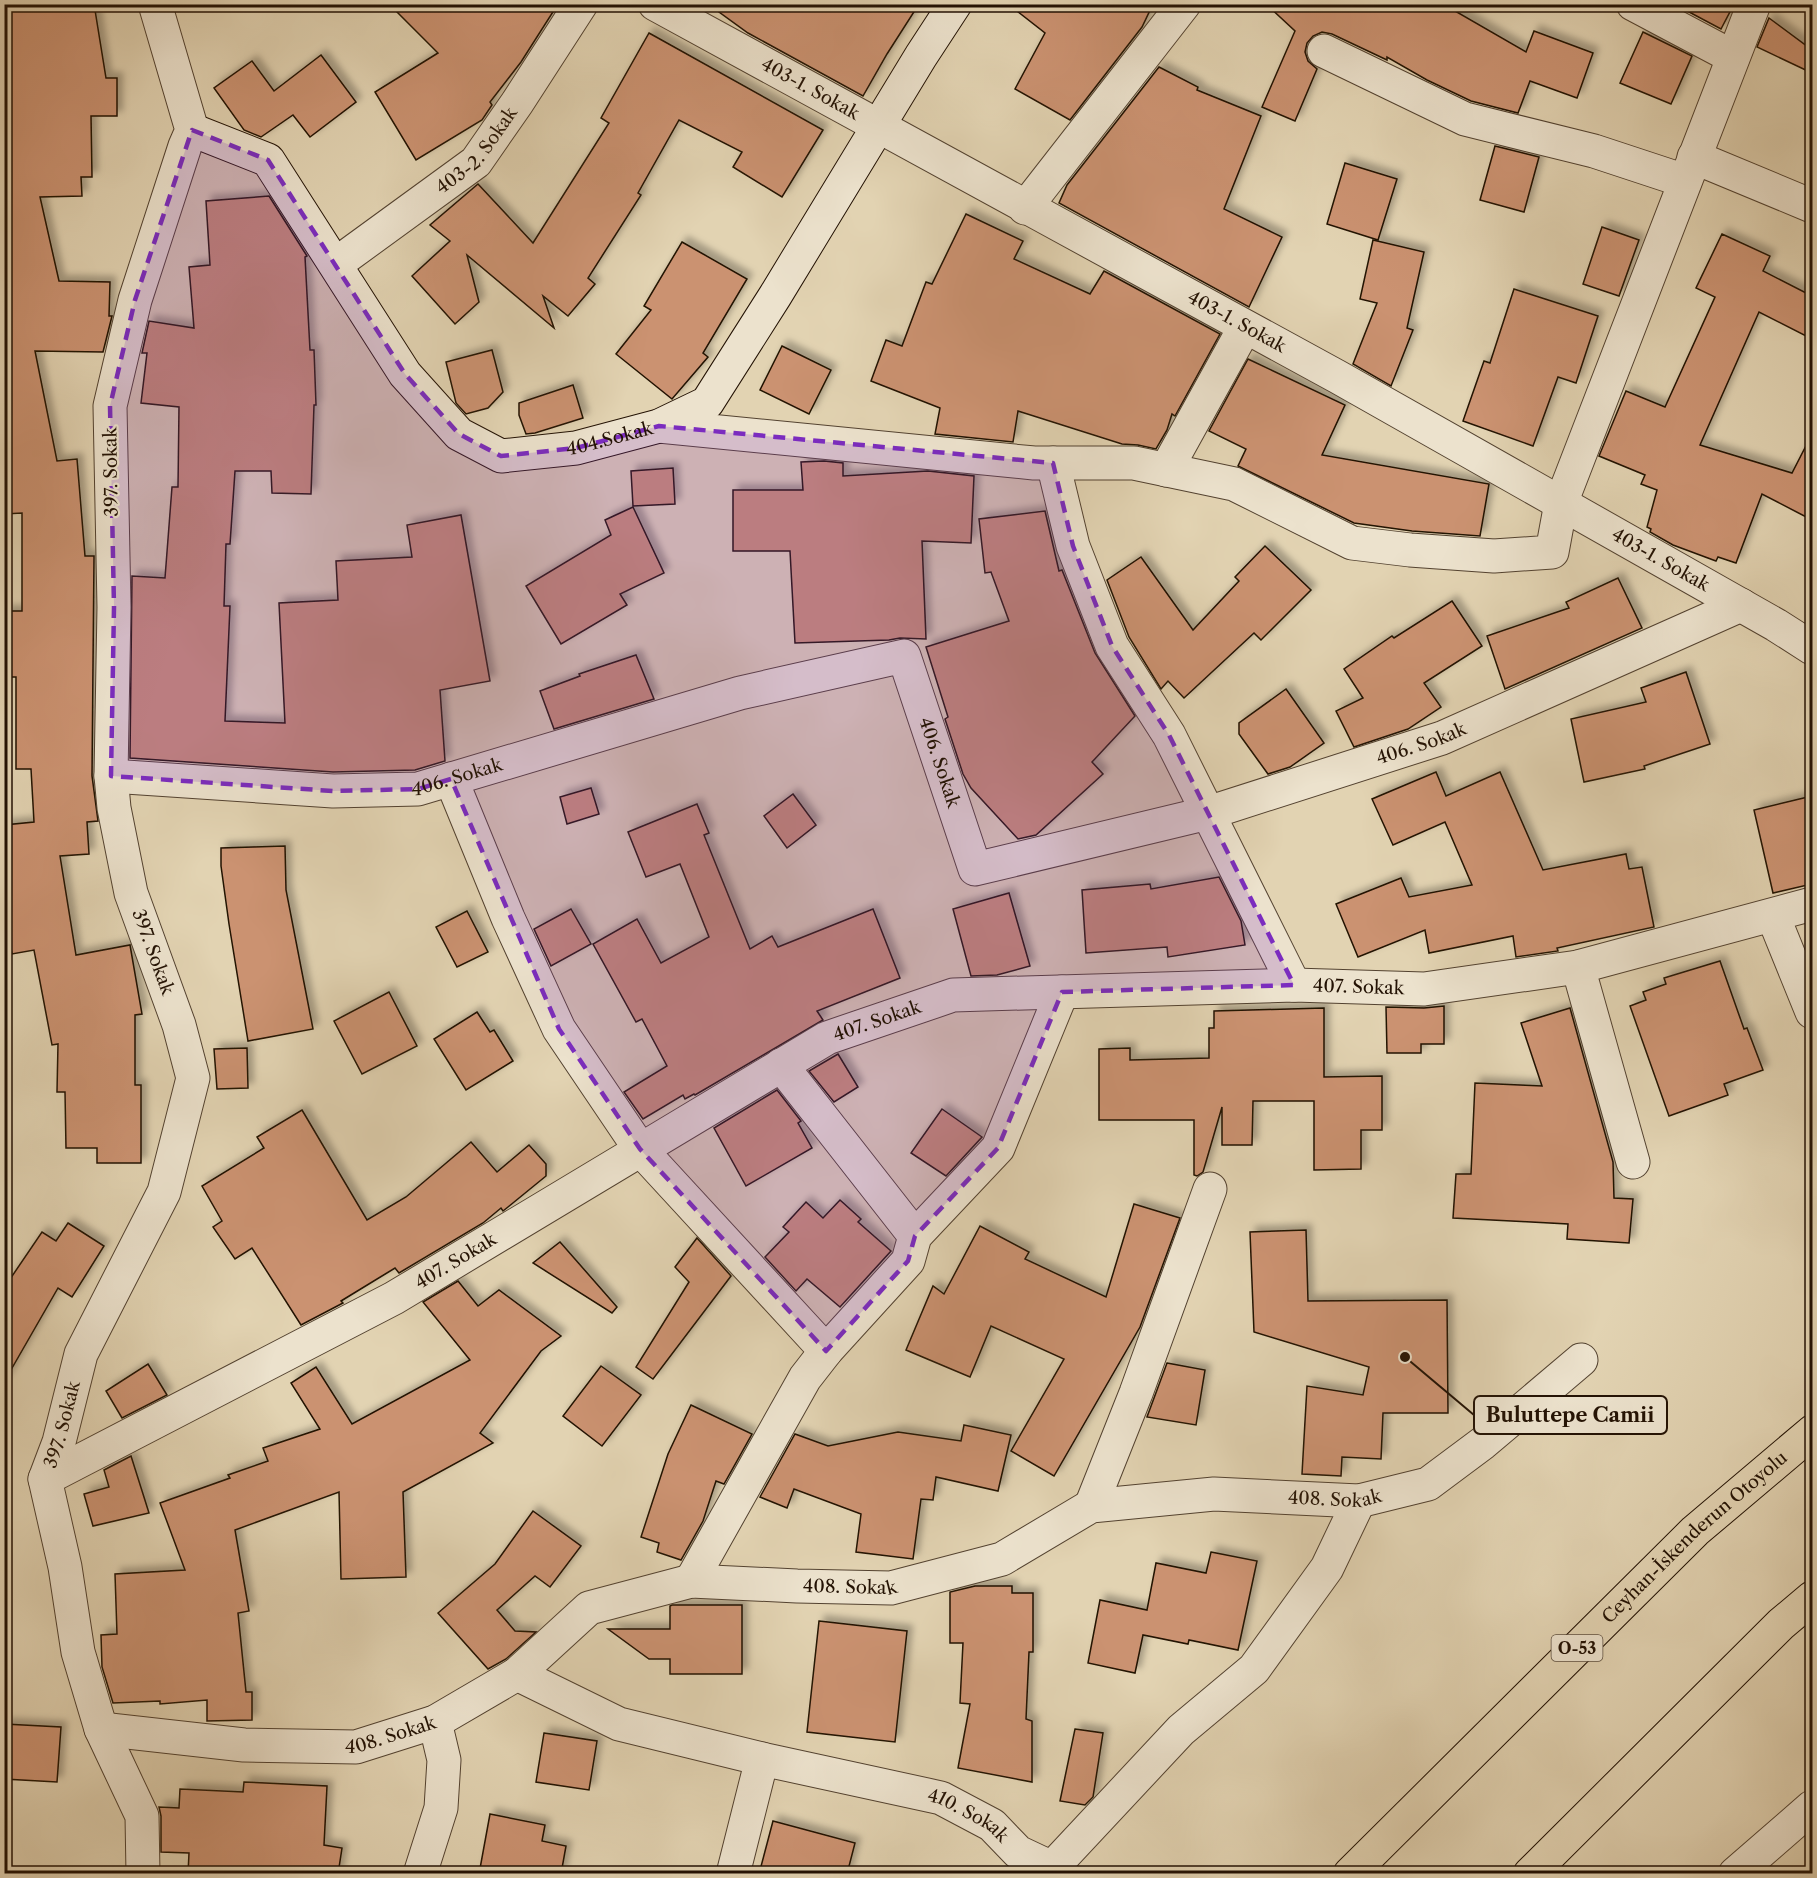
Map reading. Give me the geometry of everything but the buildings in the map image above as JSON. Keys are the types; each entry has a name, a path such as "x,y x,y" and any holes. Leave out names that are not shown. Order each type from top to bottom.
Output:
{"highway":[{"name":"Ceyhan-İskenderun Otoyolu","path":"1350,1874 1695,1531 1812,1432"},
{"path":"1530,1874 1781,1624 1812,1598"}],"street":[{"path":"155,4 192,130"},
{"name":"403-2. Sokak","path":"336,264 476,162 581,4"},
{"name":"403-1. Sokak","path":"655,4 1025,208 1348,382 1812,648"},
{"name":"404.Sokak","path":"192,130 268,160 405,374 459,434 501,456 576,448 659,426 707,403 955,4"},
{"path":"1025,208 1184,4"},
{"path":"1633,4 1733,57"},
{"path":"659,426 1034,463 1134,463 1234,484 1352,543 1494,556 1552,552 1561,503 1754,4"},
{"path":"1324,51 1464,119 1594,152 1689,169 1812,206"},
{"name":"397. Sokak","path":"143,1874 142,1816 101,1729 78,1652 65,1567 45,1479 59,1442 81,1354 164,1192 193,1078 179,1024 131,893 114,808 111,776 114,607 110,406 135,300 192,130"},
{"path":"1166,470 1245,327"},
{"path":"1053,463 1073,546 1112,646 1169,735 1294,985"},
{"name":"406. Sokak","path":"111,776 333,791 418,789 740,693 904,656 975,869 1208,813 1442,738 1741,606"},
{"path":"452,779 508,918 559,1029 640,1149 826,1351"},
{"name":"407. Sokak","path":"45,1479 394,1298 827,1038 953,995 1294,985 1424,989 1578,967 1812,904"},
{"path":"1773,916 1812,1012"},
{"path":"1578,967 1633,1162"},
{"path":"691,1581 805,1378 826,1351 908,1261 915,1236 998,1148 1062,992"},
{"path":"781,1065 915,1236"},
{"path":"1091,1506 1136,1393 1210,1189"},
{"name":"408. Sokak","path":"101,1729 244,1745 356,1747 435,1722 517,1674 589,1608 691,1581 891,1588 1002,1559 1091,1506 1214,1494 1359,1502 1428,1484 1483,1443 1581,1360"},
{"name":"410. Sokak","path":"517,1674 618,1724 762,1759 941,1798 992,1824 1018,1852 1052,1868 1180,1730 1254,1669 1327,1568 1359,1502"},
{"path":"420,1874 441,1808 444,1760 435,1722"},
{"path":"733,1874 762,1759"},
{"path":"1735,1874 1812,1807"}],"highlighted area":[{"path":"192,130 268,160 405,374 459,434 501,456 576,448 659,426 1053,463 1073,546 1112,646 1169,735 1294,985 1062,992 998,1148 915,1236 908,1261 826,1351 640,1149 559,1029 451,779 418,789 333,791 111,776 114,607 110,406 135,300"}],"place":[{"name":"Buluttepe Camii","path":"1405,1357"}]}
